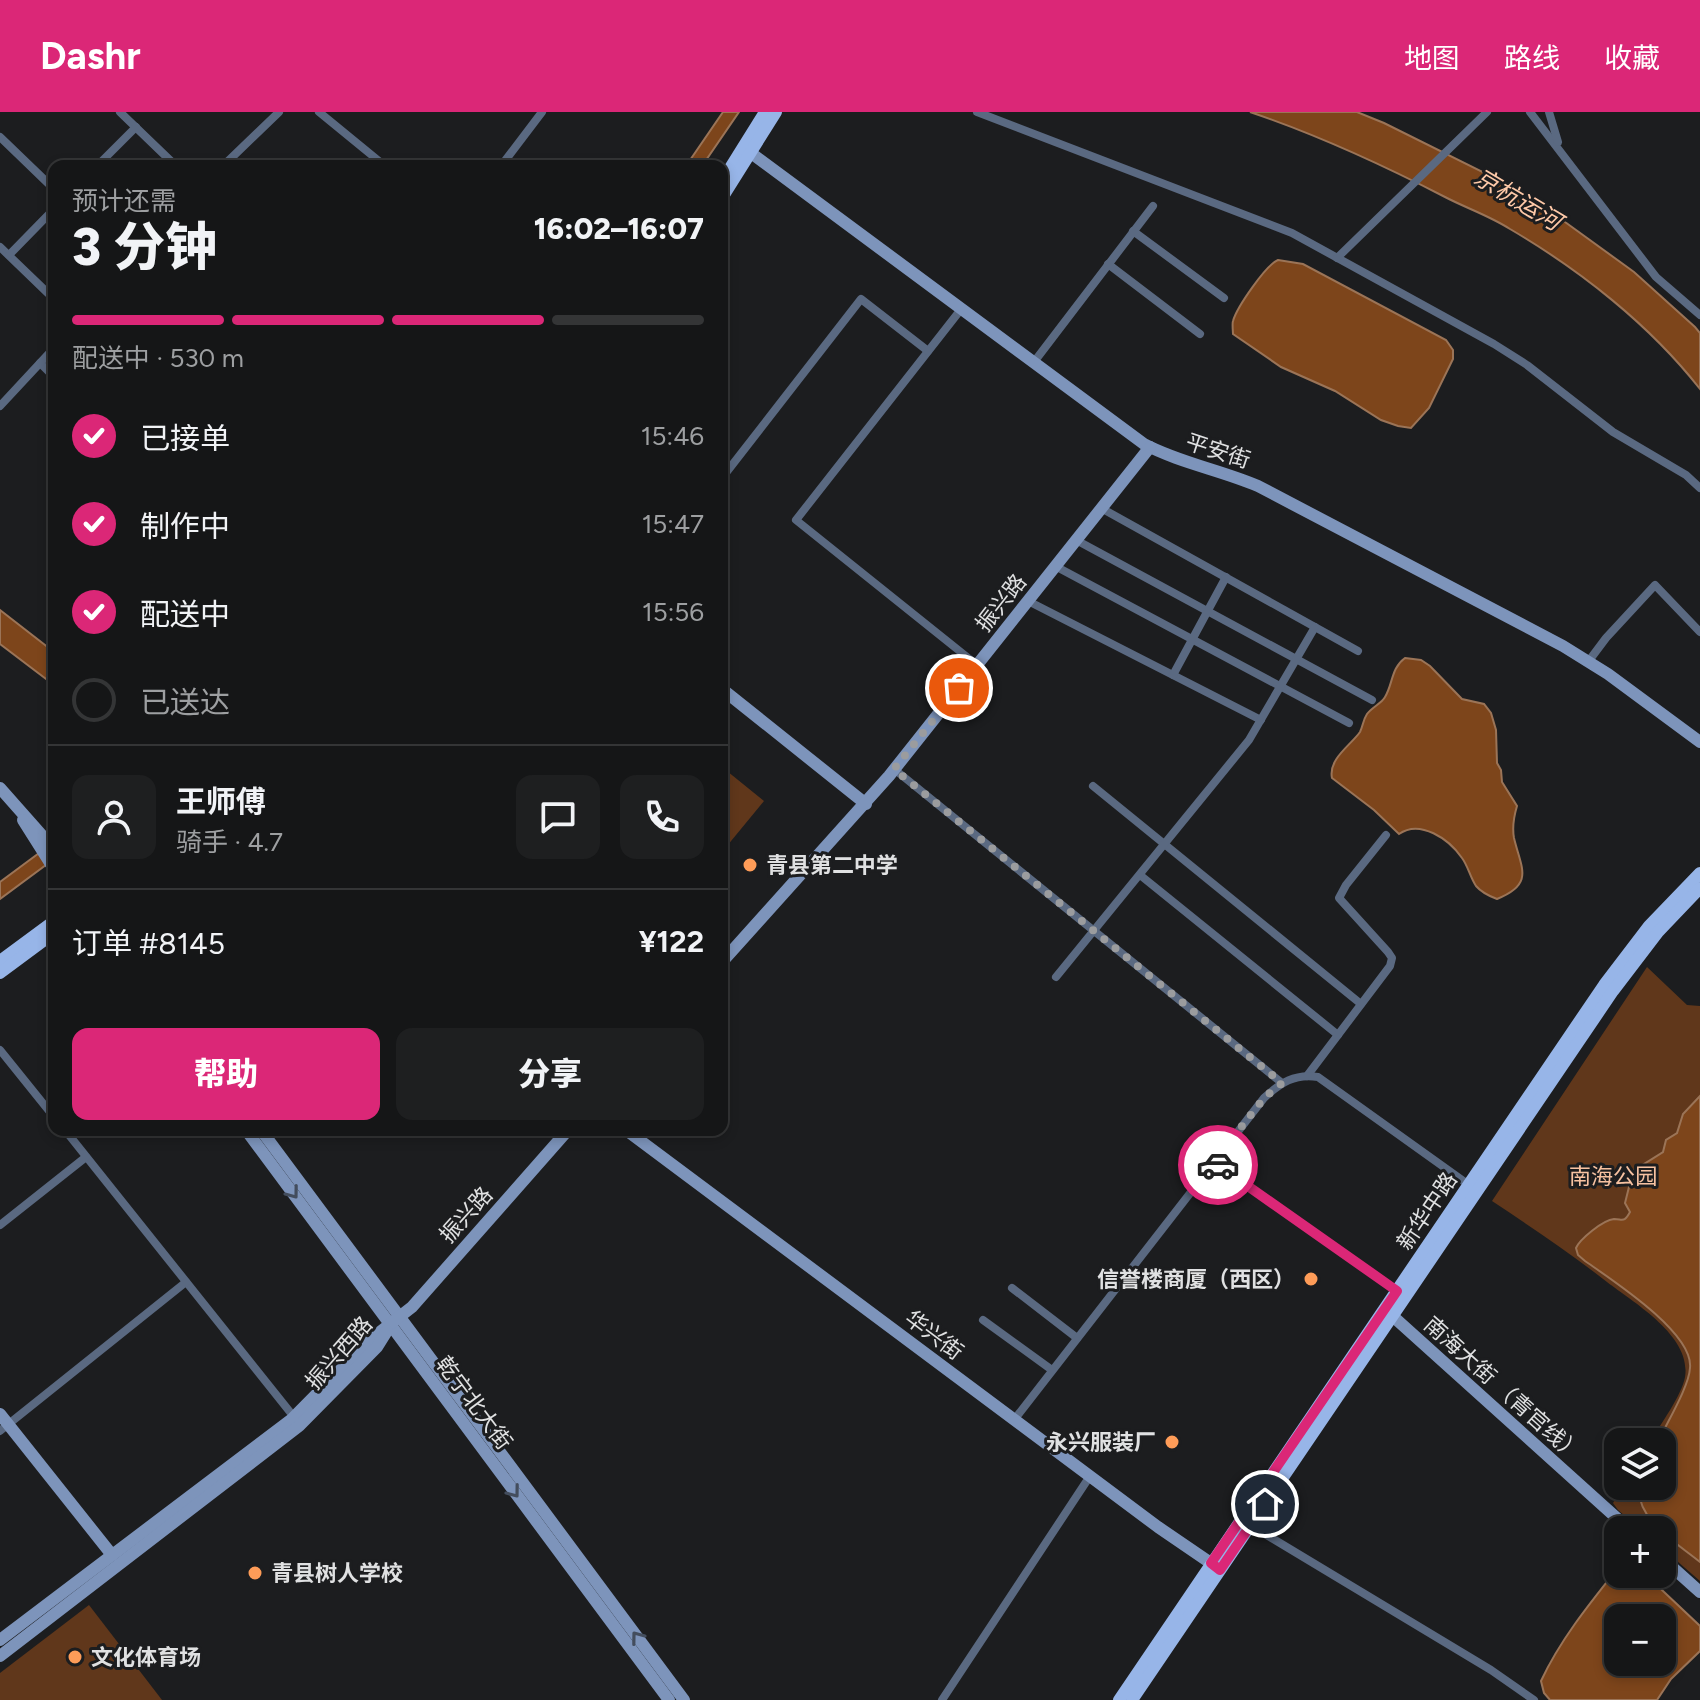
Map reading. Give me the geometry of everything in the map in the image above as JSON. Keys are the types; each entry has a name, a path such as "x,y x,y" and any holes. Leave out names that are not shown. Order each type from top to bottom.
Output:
{"main road":[{"path":"728,171 765,112"},
{"path":"728,189 776,112"},
{"name":"新华中路","path":"1132,1700 1216,1566 1250,1525 1388,1313 1397,1291 1629,950 1700,873"},
{"name":"新华中路","path":"1119,1700 1216,1566 1613,991 1648,944 1700,888"},
{"path":"0,961 48,925"},
{"path":"0,973 48,937"}],"street":[{"path":"120,112 170,160"},
{"path":"229,160 279,112"},
{"path":"319,112 378,160"},
{"path":"506,160 542,112"},
{"path":"977,112 1292,233 1494,344 1527,365 1613,432 1686,475 1700,488"},
{"path":"1337,258 1487,112"},
{"path":"1530,112 1656,277 1700,315"},
{"path":"1549,112 1560,149"},
{"path":"103,160 136,127"},
{"path":"0,137 48,183"},
{"name":"平安街","path":"751,153 1150,447 1258,486 1539,633 1588,662 1700,742"},
{"path":"1034,362 1153,206"},
{"path":"9,255 48,215"},
{"path":"1133,231 1224,298"},
{"path":"0,247 48,293"},
{"path":"1108,264 1200,334"},
{"path":"728,470 861,299 928,351"},
{"path":"962,308 796,520 977,665"},
{"path":"0,406 48,354"},
{"path":"40,363 48,371"},
{"name":"振兴路","path":"728,955 866,804 1150,447"},
{"path":"1101,508 1358,651"},
{"path":"1076,540 1372,700"},
{"path":"1055,566 1349,723"},
{"path":"1173,675 1226,577"},
{"path":"1588,662 1655,585 1700,632"},
{"path":"1028,601 1261,720"},
{"path":"1056,977 1244,747 1315,627"},
{"path":"728,694 866,804"},
{"path":"894,769 1282,1083"},
{"path":"1093,786 1361,1004"},
{"path":"0,788 41,842 48,857"},
{"path":"1307,1076 1390,966 1392,958 1383,945 1339,898 1386,835"},
{"path":"41,842 48,846"},
{"path":"1140,875 1338,1035"},
{"path":"0,1050 48,1110"},
{"path":"1014,1420 1264,1098 1282,1083 1307,1076 1318,1077 1469,1185"},
{"path":"70,1136 294,1417"},
{"name":"乾宁北大街","path":"251,1136 684,1700"},
{"name":"乾宁北大街","path":"265,1136 669,1700"},
{"name":"振兴路","path":"395,1321 563,1136"},
{"name":"华兴街","path":"634,1136 1014,1420 1216,1566"},
{"path":"0,1225 86,1157"},
{"path":"1214,1162 1397,1291"},
{"path":"112,1555 3,1423 186,1282"},
{"path":"1012,1288 1077,1338"},
{"name":"南海大街 （青官线）","path":"1388,1313 1614,1516"},
{"path":"983,1320 1052,1370"},
{"name":"振兴西路","path":"0,1640 294,1417 371,1339 395,1321"},
{"name":"振兴西路","path":"0,1656 299,1426 377,1347 395,1321"},
{"path":"942,1700 1090,1476"},
{"path":"1250,1525 1491,1670 1534,1700"},
{"path":"1676,1571 1700,1592"}],"green space":[{"path":"728,772 764,801 728,845"},
{"name":"南海公园","path":"1647,967 1687,1005 1700,1006 1700,1581 1676,1560 1676,1516 1625,1516 1613,1503 1615,1500 1676,1500 1676,1428 1659,1428 1685,1377 1685,1362 1680,1348 1671,1334 1645,1310 1565,1250 1492,1201"},
{"name":"文化体育场","path":"89,1605 162,1700 0,1700 0,1673"}],"water":[{"path":"723,112 739,112 706,160 690,160"},
{"name":"京杭运河","path":"1250,112 1357,112 1525,193 1634,272 1695,327 1700,333 1700,389 1636,321 1588,281 1536,245 1494,220 1373,162"},
{"path":"1278,260 1303,264 1446,340 1453,350 1453,359 1429,408 1411,428 1381,420 1335,391 1281,367 1233,334 1233,322 1240,306 1260,278"},
{"path":"0,610 48,647 48,680 0,644"},
{"path":"1405,658 1421,660 1462,699 1484,704 1491,713 1502,782 1517,806 1513,834 1522,867 1521,881 1517,887 1497,899 1476,886 1462,858 1442,838 1416,829 1399,834 1332,778 1333,765 1360,732 1367,714 1384,699 1397,666"},
{"path":"48,846 48,863 0,899 0,882"},
{"path":"1700,1096 1700,1562 1676,1544 1676,1516 1648,1516 1641,1500 1676,1500 1676,1428 1665,1428 1689,1376 1688,1354 1666,1324 1585,1261 1576,1248 1604,1223 1626,1218 1630,1212 1625,1203 1633,1171 1663,1152 1666,1140 1677,1133 1683,1114"},
{"path":"1604,1586 1604,1588 1660,1588 1700,1626 1700,1651 1676,1674 1676,1604 1604,1604 1604,1676 1674,1676 1657,1700 1550,1700 1544,1693 1541,1681 1586,1608"}],"way so far":[{"path":"959,688 894,769 1282,1083 1264,1098 1214,1162 1218,1165"}],"place":[{"name":"青县第二中学","path":"750,865"},
{"name":"信誉楼商厦（西区）","path":"1311,1279"},
{"name":"永兴服装厂","path":"1172,1442"},
{"name":"青县树人学校","path":"255,1573"},
{"name":"文化体育场","path":"75,1657"}],"route":[{"path":"1218,1165 1397,1291 1211,1563 1220,1570 1265,1504"}]}
